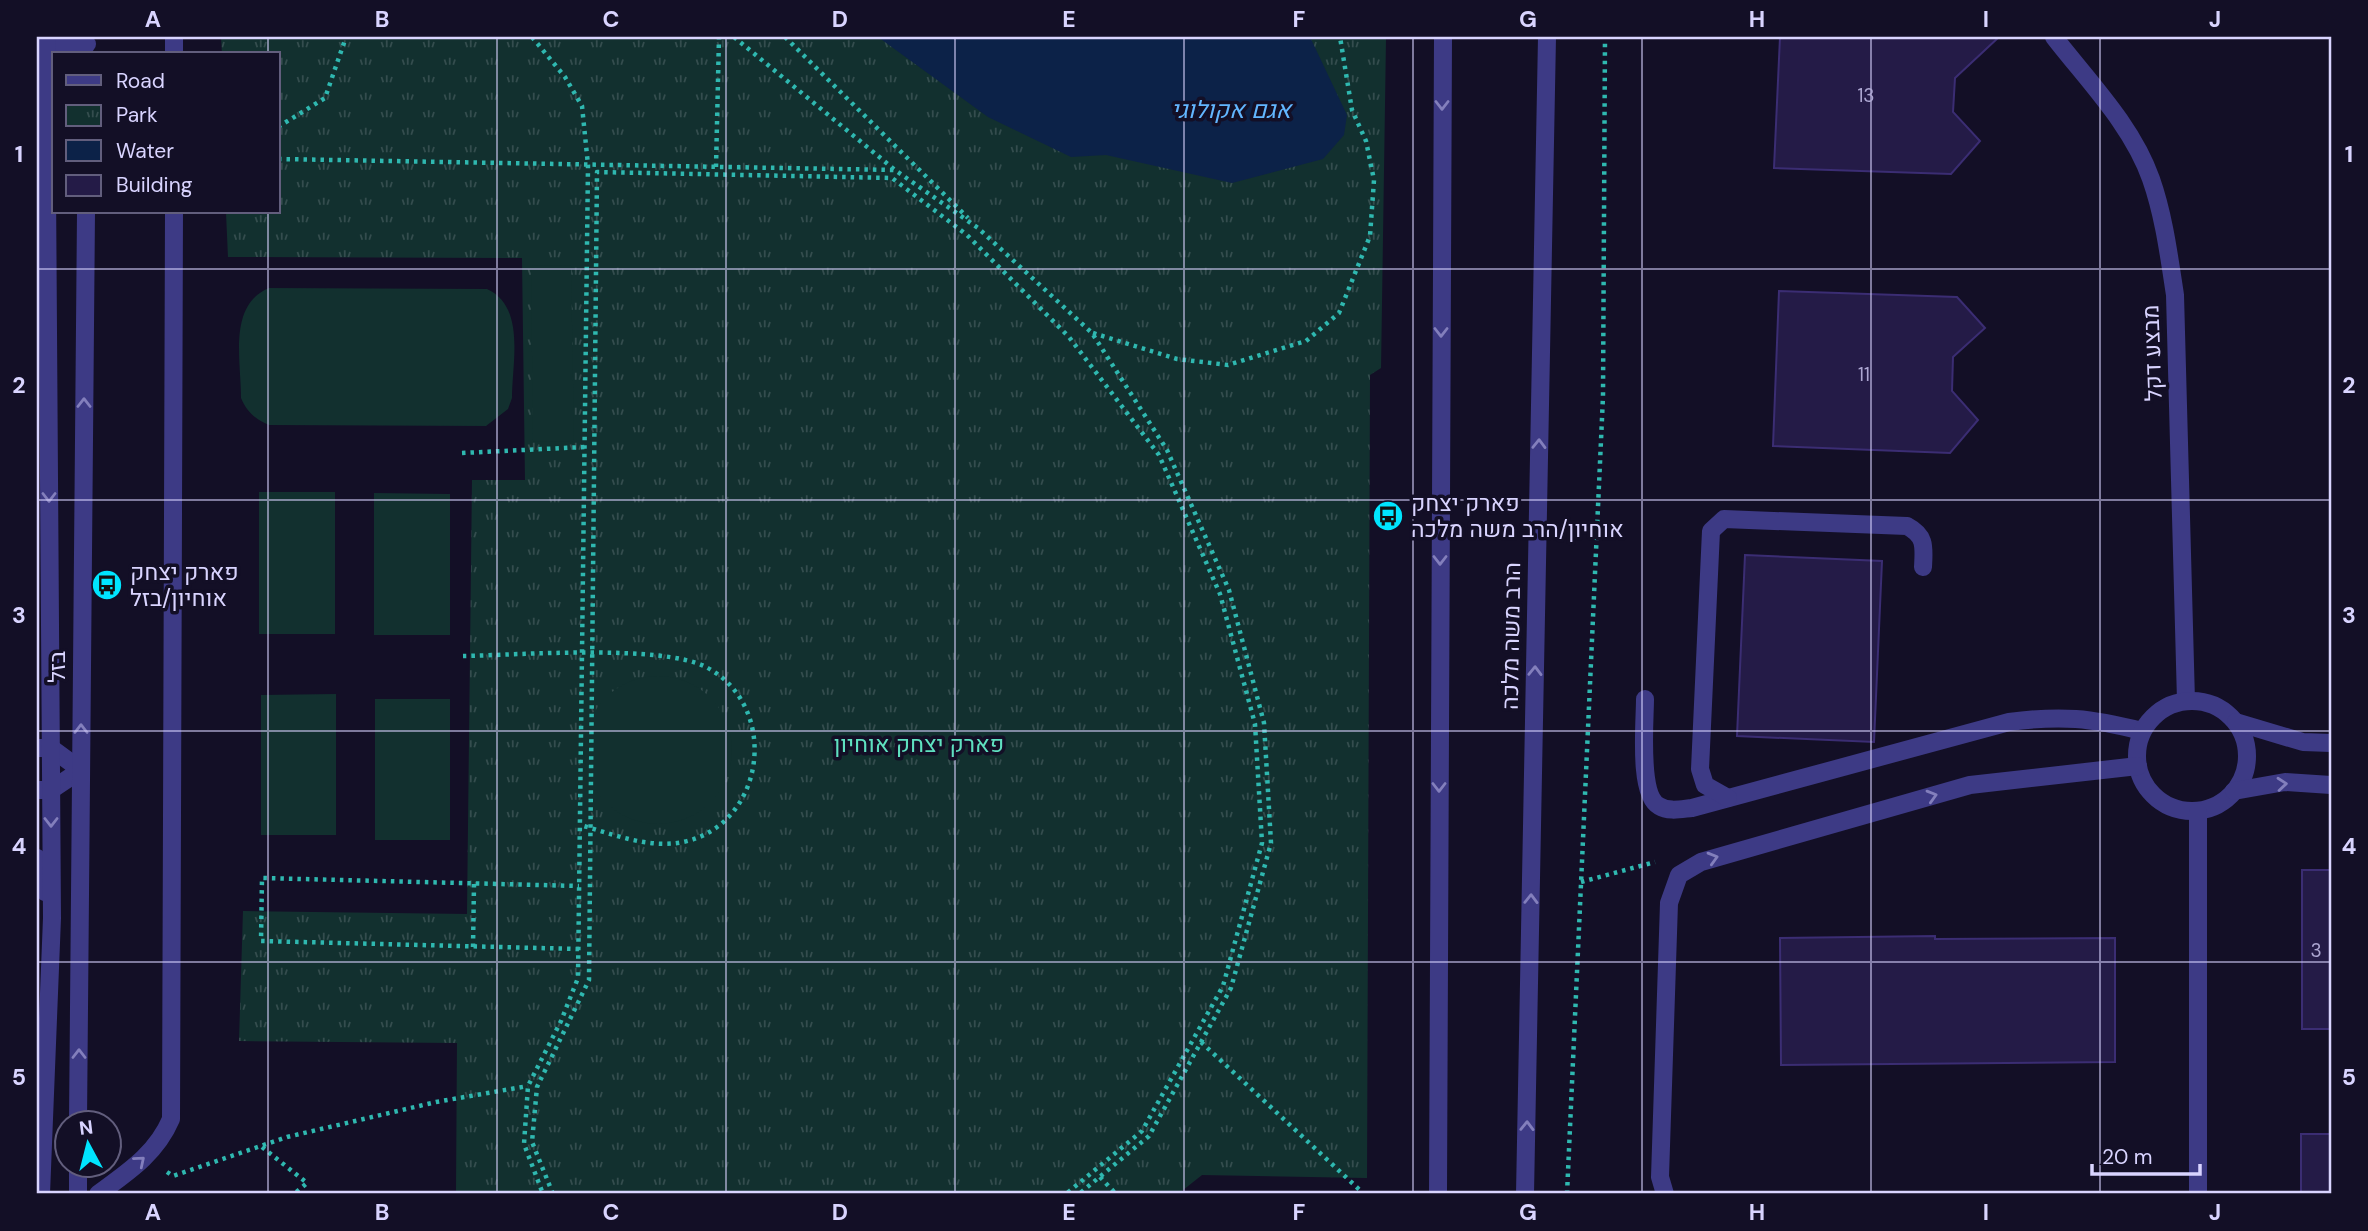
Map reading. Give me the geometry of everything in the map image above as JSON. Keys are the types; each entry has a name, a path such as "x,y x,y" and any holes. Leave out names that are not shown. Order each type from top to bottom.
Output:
{"street":[{"path":"1437,1194 1443,37"},
{"name":"הרב משה מלכה","path":"1525,1194 1547,37"},
{"name":"מבצע דקל","path":"2053,37 2121,122 2151,177 2165,234 2175,295 2186,701"},
{"path":"43,42 87,45"},
{"name":"בזל","path":"41,1194 52,918 44,790 43,42"},
{"name":"בזל","path":"78,1108 86,214"},
{"path":"98,1194 146,1157 162,1140 171,1119 173,214"},
{"path":"1728,798 1705,785 1700,769 1711,531 1724,519 1908,526 1920,533 1924,542 1923,567"},
{"path":"1645,699 1647,792 1656,805 1668,810 1692,808 2009,722 2053,716 2091,718 2142,731"},
{"path":"2236,722 2245,739 2248,757 2244,776 2234,791 2220,803 2198,812 2169,806 2154,796 2143,783 2137,748 2142,731 2153,717 2168,706 2186,701 2214,706 2236,722 2303,742 2331,743"},
{"path":"44,748 81,770"},
{"path":"1665,1194 1660,1177 1669,903 1679,875 1701,862 1970,785 2138,766"},
{"path":"44,790 81,770"},
{"path":"2234,791 2285,782 2331,785"},
{"path":"2197,1194 2198,812"},
{"path":"37,858 52,918"}],"path":[{"path":"280,126 325,98 346,37"},
{"path":"532,37 565,77 582,106 588,165 578,978 561,1021 528,1086 524,1144 543,1194"},
{"path":"716,167 719,37"},
{"path":"734,37 895,170 978,228"},
{"path":"785,37 978,228 1092,333 1167,450 1228,590 1264,723 1271,843 1231,988 1149,1136 1079,1194"},
{"path":"1092,333 1177,359 1228,365 1307,341 1339,313 1370,236 1374,180 1366,141 1352,110 1340,37"},
{"path":"1567,1194 1603,396 1605,37"},
{"path":"280,159 895,170"},
{"path":"553,1194 532,1142 537,1087 590,980 597,172 892,178 967,235 1069,337 1159,455 1220,594 1255,724 1262,843 1223,986 1142,1131 1066,1194"},
{"path":"462,453 585,447"},
{"path":"463,656 666,656 706,667 730,687 747,710 756,737 757,762 740,803 711,831 683,842 639,842 580,825"},
{"path":"579,886 262,878 261,941 579,949"},
{"path":"473,947 474,884"},
{"path":"1201,1042 1364,1194"},
{"path":"146,1157 173,1176 261,1147 436,1102 528,1086"},
{"path":"261,1147 307,1183 294,1194"},
{"path":"1100,1177 1116,1194"}],"green space":[{"name":"פארק יצחק אוחיון","path":"221,37 1386,37 1381,368 1370,375 1367,1178 1202,1175 1178,1194 456,1194 457,1043 239,1041 243,911 467,914 472,480 525,480 522,258 228,257 226,214 280,214 280,52 222,52"},
{"path":"571,265 574,441 533,442 531,266"},
{"path":"269,288 487,289 499,297 512,322 512,398 508,409 486,426 264,423 249,411 241,398 239,351 242,320 247,307 256,296"},
{"path":"259,492 335,492 335,634 259,634"},
{"path":"374,493 450,494 450,635 374,635"},
{"path":"658,676 687,681 711,697 727,721 732,750 727,779 711,803 687,819 658,824 629,819 605,803 589,779 584,750 589,721 605,697 629,681"},
{"path":"336,694 336,835 261,835 261,695"},
{"path":"375,699 450,699 450,840 375,840"}],"water":[{"name":"אגם אקולוגי","path":"878,37 1310,37 1347,115 1344,135 1323,159 1232,183 1106,155 1071,157 988,117"}],"building":[{"path":"1780,37 1999,37 1955,78 1953,112 1980,141 1951,174 1774,168"},
{"path":"1779,291 1957,297 1985,328 1953,357 1952,391 1978,420 1950,453 1773,446"},
{"path":"1745,555 1882,561 1874,742 1737,736"},
{"path":"2302,870 2331,870 2331,1029 2302,1029"},
{"path":"1935,936 1935,939 2115,938 2115,1062 1781,1065 1780,938"},
{"path":"2301,1134 2331,1134 2331,1194 2301,1194"}],"place":[{"name":"פארק יצחק אוחיון/הרב משה מלכה","path":"1388,516"},
{"name":"פארק יצחק אוחיון/בזל","path":"107,585"}]}
